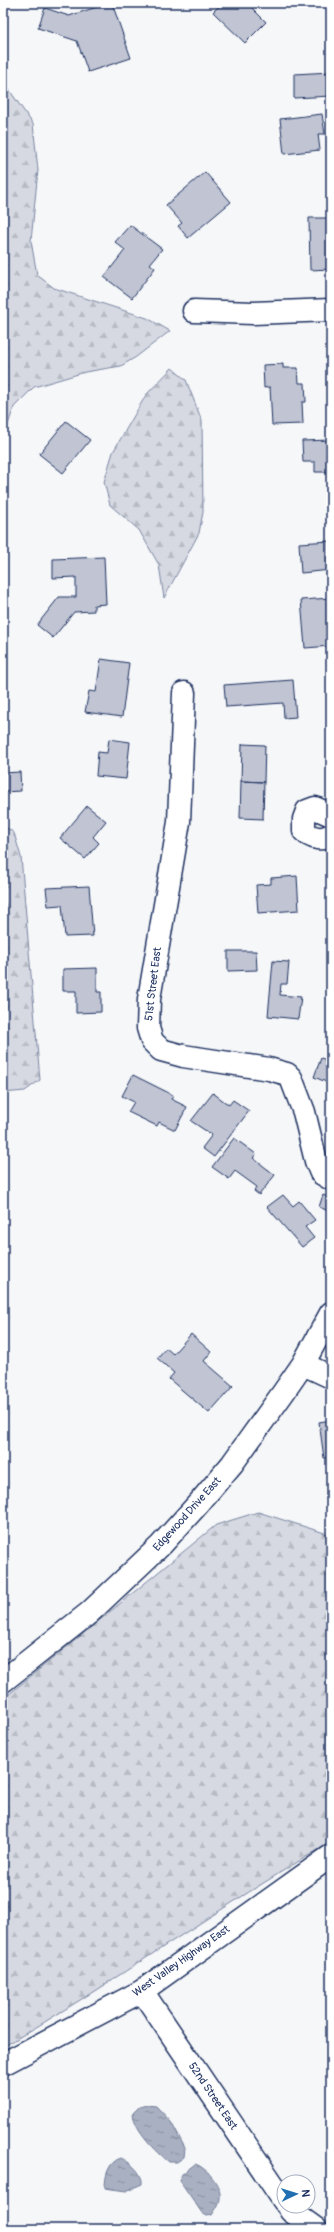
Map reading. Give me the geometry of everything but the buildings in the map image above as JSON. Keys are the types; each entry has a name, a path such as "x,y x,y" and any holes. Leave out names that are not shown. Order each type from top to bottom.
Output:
{"street":[{"path":"194,311 252,313 331,310"},
{"name":"51st Street East","path":"184,693 179,822 149,999 147,1020 152,1042 161,1050 183,1056 269,1069 287,1074 294,1083 298,1094 316,1161 321,1173 331,1179"},
{"path":"331,815 315,808 307,811 304,819 304,831 309,836 317,838 331,835"},
{"name":"Edgewood Drive East","path":"3,1681 90,1613 161,1545 232,1464 303,1364 331,1313"},
{"path":"303,1364 331,1377"},
{"name":"West Valley Highway East","path":"3,2064 142,1991 317,1864 331,1856"},
{"name":"52nd Street East","path":"142,1991 276,2189"},
{"path":"295,2214 316,2229"}],"green space":[{"path":"3,81 33,124 38,170 31,241 37,275 54,288 147,318 170,331 136,357 121,366 85,372 34,387 14,407 3,439"},
{"path":"172,368 186,380 202,421 203,512 199,533 164,598 159,565 139,530 110,505 104,482 113,452 146,395"},
{"path":"3,825 14,833 21,857 40,1080 25,1091 3,1093"},
{"path":"258,1512 331,1535 331,1842 3,2047 3,1699 216,1525"}],"water":[{"path":"147,2105 156,2106 171,2122 185,2148 184,2157 177,2162 169,2162 164,2158 147,2140 137,2126 133,2113 139,2107"},
{"path":"121,2158 135,2168 142,2180 142,2184 126,2191 105,2188 110,2166"},
{"path":"195,2164 208,2173 216,2183 220,2193 220,2200 212,2215 207,2216 202,2213 180,2181 181,2175"}]}
